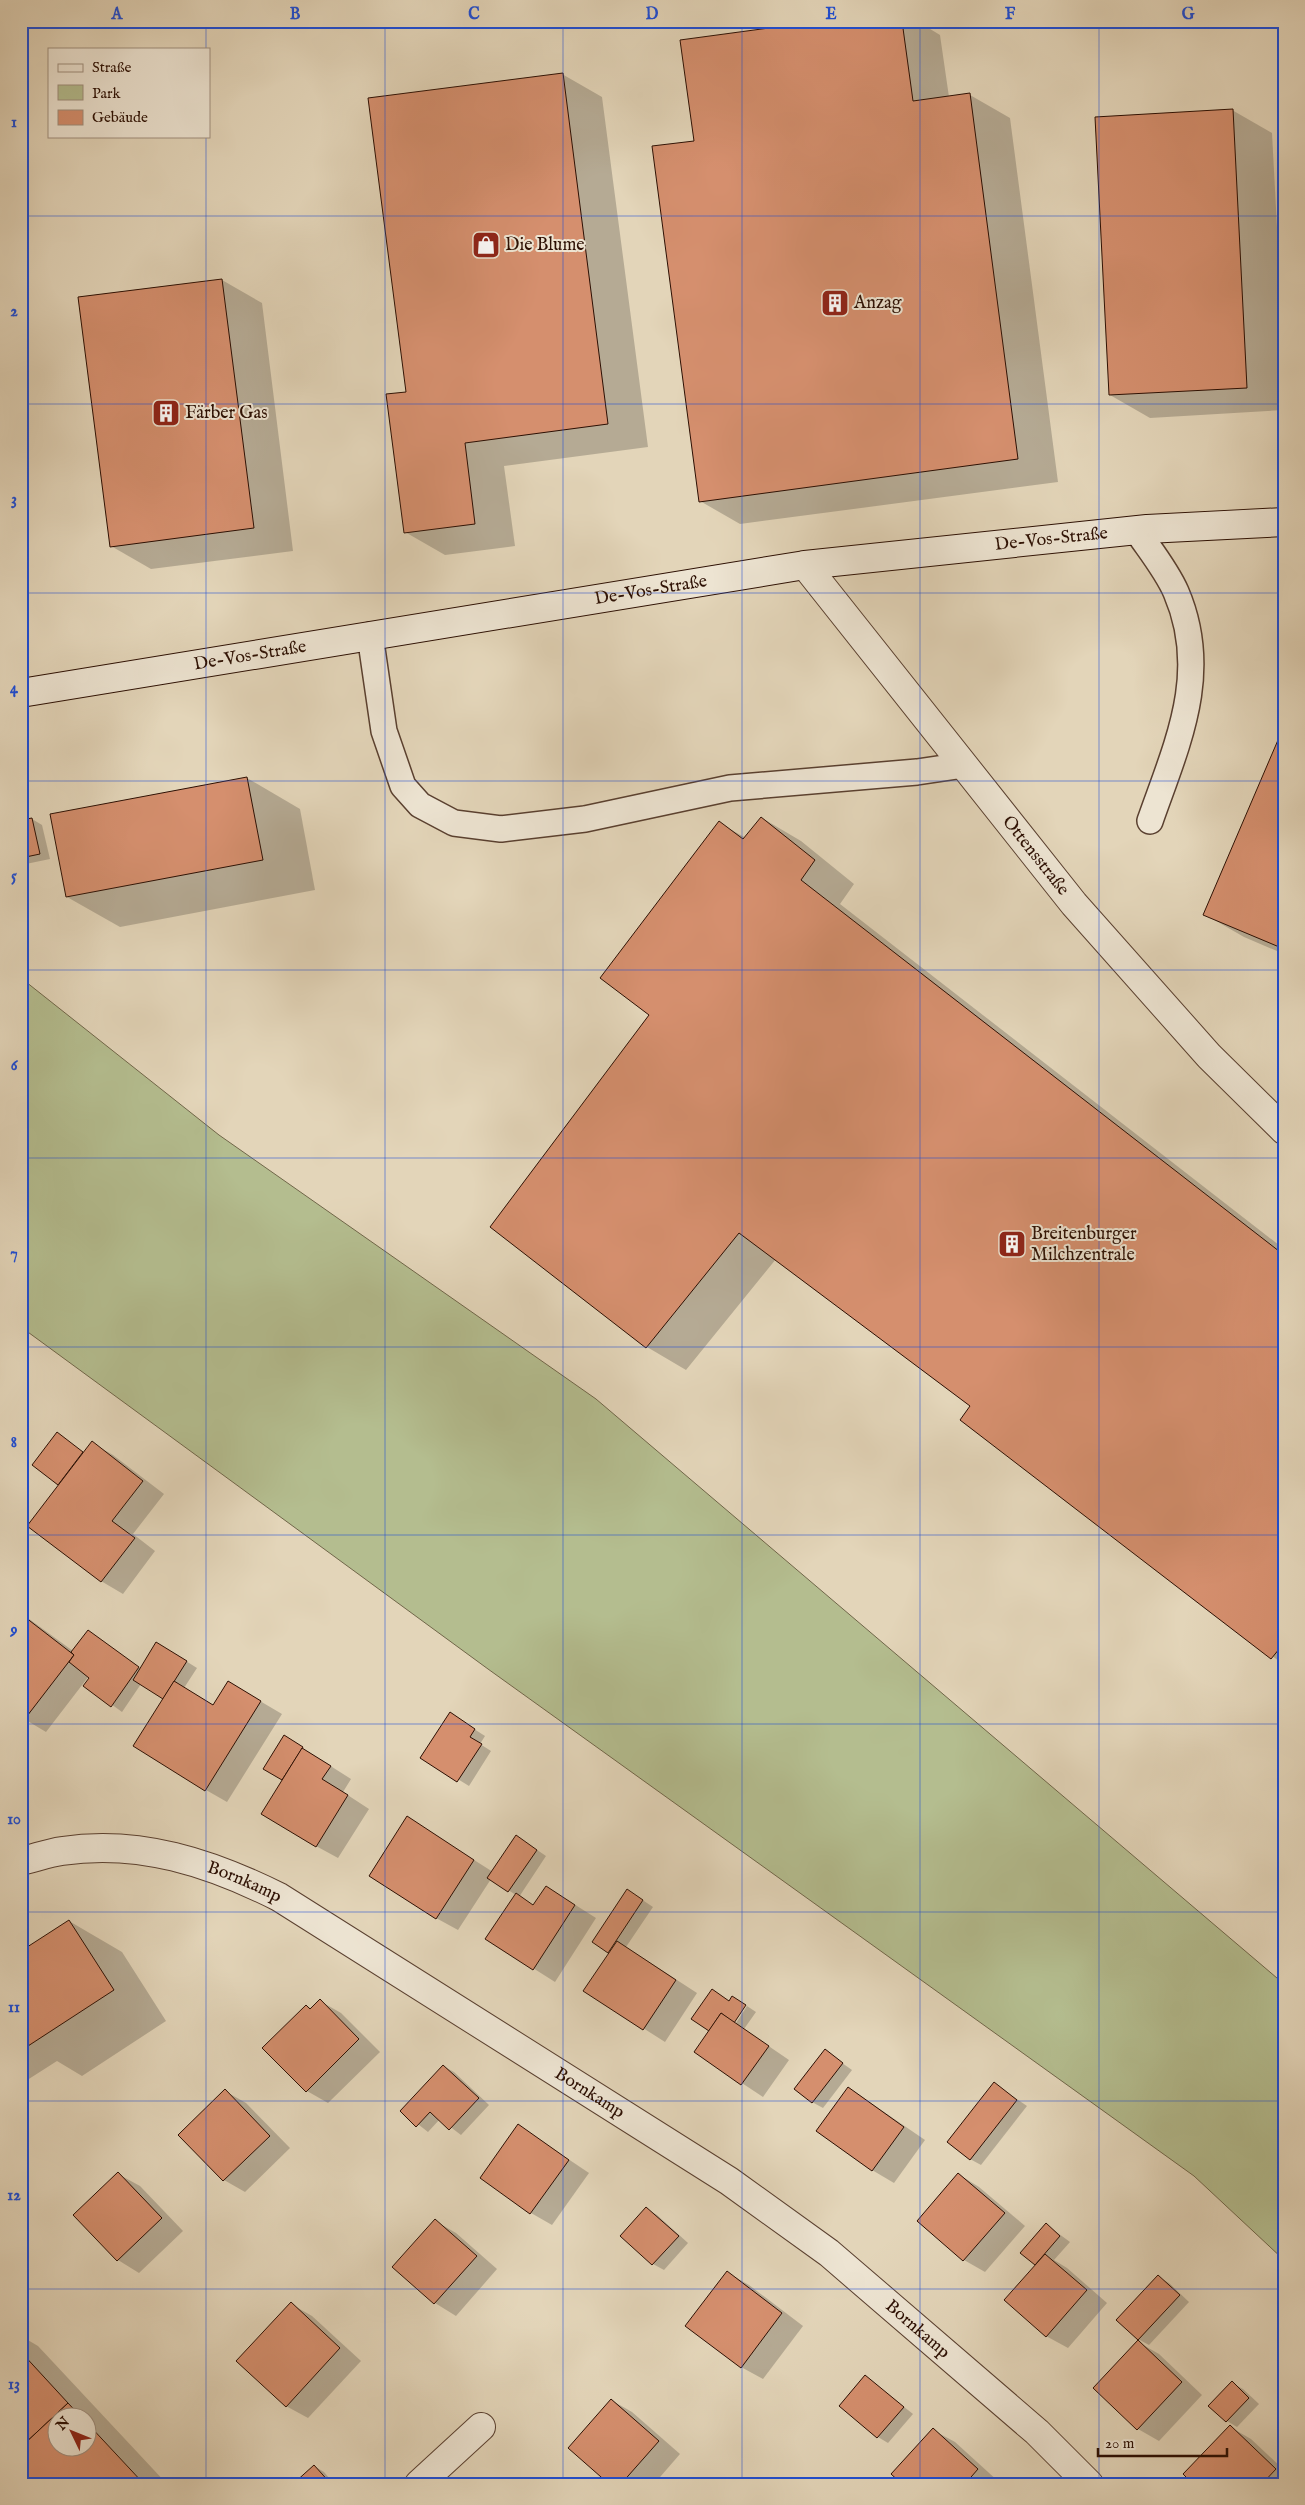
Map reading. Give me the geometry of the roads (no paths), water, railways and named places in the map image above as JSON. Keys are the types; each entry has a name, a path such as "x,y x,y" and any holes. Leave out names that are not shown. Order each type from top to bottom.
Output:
{"street":[{"name":"De-Vos-Straße","path":"21,693 805,565 1137,531 1284,522"},
{"name":"Ottensstraße","path":"805,565 1074,904 1209,1056 1284,1130"},
{"name":"Bornkamp","path":"21,1861 61,1851 126,1848 180,1857 213,1867 279,1897 730,2182 829,2253 1037,2432 1089,2484"},
{"path":"419,2484 482,2427"}],"lane":[{"path":"1137,531 1176,590 1185,616 1190,649 1191,688 1183,728 1150,821"},
{"path":"370,636 384,731 403,786 420,805 454,823 501,829 586,819 730,788 916,772 964,765"}],"place":[{"name":"Die Blume","path":"486,245"},
{"name":"Anzag","path":"835,303"},
{"name":"Färber Gas","path":"166,413"},
{"name":"Breitenburger Milchzentrale","path":"1012,1244"}]}
